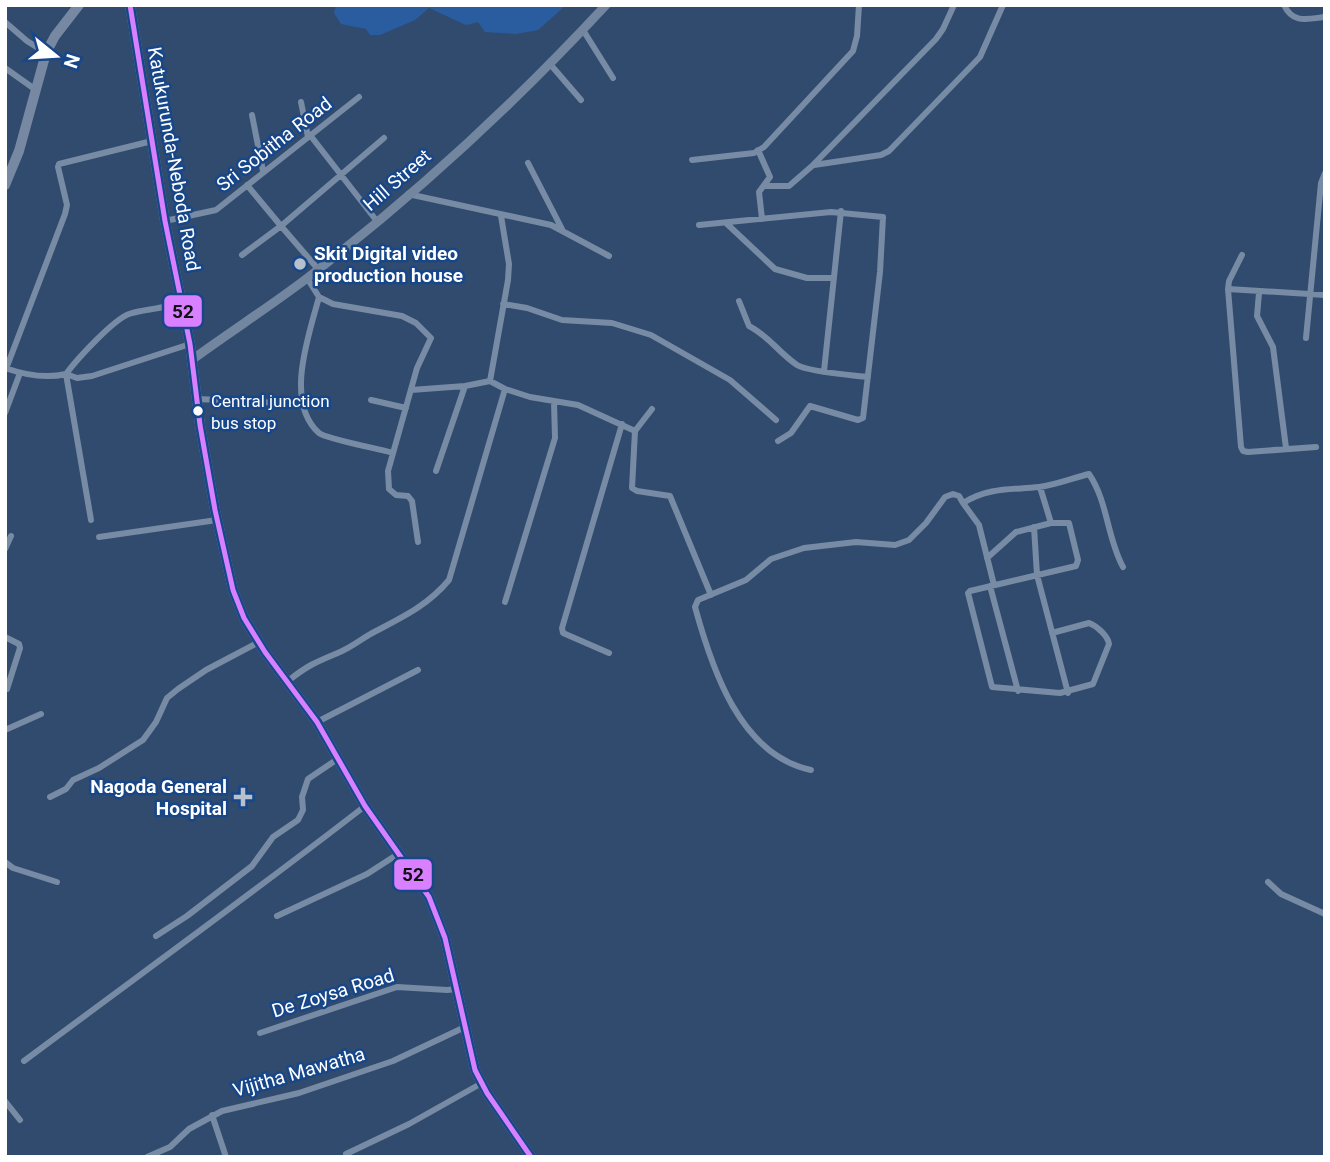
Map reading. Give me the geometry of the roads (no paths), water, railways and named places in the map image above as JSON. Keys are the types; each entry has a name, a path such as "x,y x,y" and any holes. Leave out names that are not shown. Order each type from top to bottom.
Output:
{"main road":[{"path":"5,185 19,150 46,53 55,36 79,5"},
{"name":"Katukurunda-Neboda Road","path":"131,5 165,221 193,359 217,520 233,590 244,618 259,642 317,722 365,806 429,897 438,917 457,989 472,1062 482,1083 531,1157"},
{"name":"Hill Street","path":"193,359 307,278 408,194 550,64 606,5"}],"street":[{"path":"692,160 764,147 853,51 859,5"},
{"path":"764,186 789,186 812,166 936,39 954,5"},
{"path":"812,166 881,155 889,151 980,57 1002,7 993,5"},
{"path":"1284,5 1290,15 1300,20 1325,18"},
{"path":"5,22 46,53"},
{"path":"583,30 613,78"},
{"path":"550,64 581,100"},
{"path":"5,68 37,91"},
{"name":"Sri Sobitha Road","path":"165,221 216,209 359,97"},
{"path":"301,102 309,136 376,220"},
{"path":"252,115 264,172"},
{"path":"242,255 281,226 384,138"},
{"path":"152,141 59,164 67,205 65,214 6,369 52,377 66,374 77,378 92,376 190,344"},
{"path":"758,150 770,173 769,180 758,195 762,219"},
{"path":"528,163 563,231"},
{"path":"1306,338 1321,183 1325,173"},
{"path":"247,185 318,269"},
{"path":"408,194 544,224 563,231 609,256"},
{"path":"824,371 841,211"},
{"path":"699,225 841,211 880,216 884,220 862,420 810,406 792,433 778,441"},
{"path":"490,381 509,264 500,216"},
{"path":"725,223 775,269 807,278 834,278"},
{"path":"1242,255 1229,281 1228,289 1241,447 1248,452 1286,447 1316,447"},
{"path":"307,278 319,297 333,304 410,318 428,333 431,341 422,352 388,471 389,489 396,495 408,496 412,501 418,542"},
{"path":"1228,289 1325,295"},
{"path":"1259,293 1257,316 1273,347 1286,447"},
{"path":"319,297 302,363 300,388 311,422 321,435 393,453"},
{"path":"91,520 66,374 110,326 127,315 174,305 182,299"},
{"path":"739,301 749,326 765,335 800,367 868,377"},
{"path":"503,304 527,308 562,320 612,323 652,335 730,380 776,420"},
{"path":"5,413 20,373"},
{"path":"411,390 465,386 490,381 505,389 554,402 578,405 635,431"},
{"path":"436,471 465,386"},
{"path":"288,681 322,657 339,652 410,615 439,592 449,580 505,389"},
{"path":"197,399 304,404"},
{"path":"372,400 406,408"},
{"path":"505,602 555,438 554,402"},
{"path":"652,409 635,431 632,488 670,496 711,595"},
{"path":"610,653 563,633 562,628 622,424"},
{"path":"964,503 976,495 994,490 1040,486 1089,474 1105,507 1116,555 1122,567"},
{"path":"1040,486 1051,523"},
{"path":"811,771 798,768 763,746 749,730 720,684 709,660 695,607 698,600 746,580 771,559 804,548 856,542 895,545 909,540 926,523 945,497 959,495 979,525 1018,691"},
{"path":"99,537 217,520"},
{"path":"987,558 1013,533 1051,523 1069,523 1078,563 1076,566 970,591 968,596 992,687 1068,693 1093,684 1109,641 1089,623 1052,633"},
{"path":"1034,527 1037,575 1068,693"},
{"path":"5,550 11,536"},
{"path":"5,637 19,644 20,648 7,689"},
{"path":"50,797 66,789 73,780 99,768 143,740 172,693 206,670 259,642"},
{"path":"317,722 418,670"},
{"path":"5,730 41,714"},
{"path":"156,936 187,916 251,866 272,837 296,823 303,810 302,797 308,779 339,758"},
{"path":"24,1061 210,921 266,883 365,806"},
{"path":"277,916 367,874 398,854"},
{"path":"5,862 13,868 57,882"},
{"path":"1268,882 1281,894 1325,914"},
{"name":"De Zoysa Road","path":"260,1033 397,986 457,989"},
{"name":"Vijitha Mawatha","path":"147,1157 170,1147 189,1129 212,1115 299,1093 393,1061 465,1027"},
{"path":"345,1154 410,1124 482,1083"},
{"path":"5,1101 20,1120"},
{"path":"212,1115 226,1157"}],"place":[{"name":"Skit Digital video production house","path":"300,264"},
{"name":"Central junction bus stop","path":"198,411"},
{"name":"Nagoda General Hospital","path":"243,797"}]}
